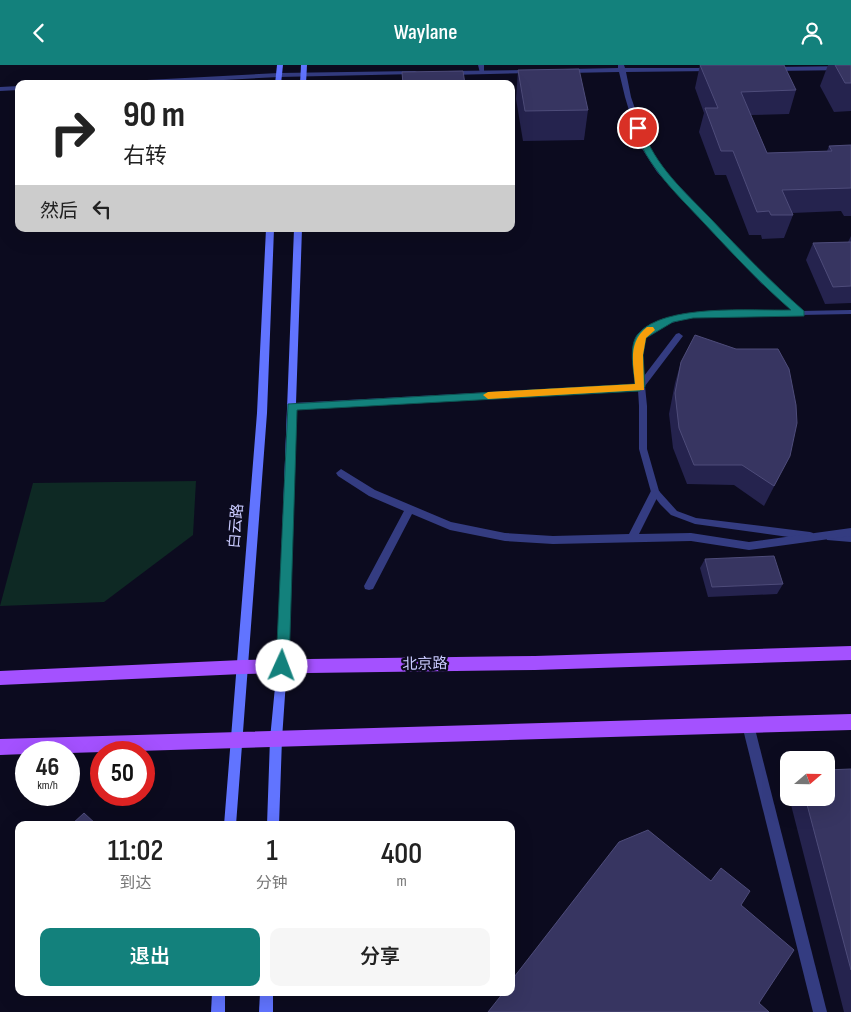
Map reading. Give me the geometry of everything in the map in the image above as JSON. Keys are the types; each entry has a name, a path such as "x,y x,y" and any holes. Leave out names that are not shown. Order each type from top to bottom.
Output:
{"main road":[{"path":"278,80 280,65"},
{"path":"303,80 304,65"},
{"name":"白云路","path":"230,821 235,740 262,413 270,232"},
{"path":"273,821 276,739 282,666 298,232"},
{"name":"北京路","path":"0,678 242,667 535,663 851,653"},
{"path":"0,747 851,722"},
{"path":"218,1012 219,996"},
{"path":"266,996 266,1012"}],"street":[{"path":"561,71 621,68 721,69"},
{"path":"621,68 643,144 660,170 764,281 801,313"},
{"path":"761,69 851,68"},
{"path":"442,73 481,69 541,71"},
{"path":"185,80 304,74 422,73"},
{"path":"0,89 15,88"},
{"path":"341,473 372,493 450,526 505,537 553,540 691,537 750,546 851,532"},
{"path":"632,539 655,492"},
{"path":"369,586 410,509"},
{"path":"748,725 820,1012"}],"lane":[{"path":"851,313 693,315 671,319 654,327 641,337 638,355 640,387 644,406 643,449 655,492 674,513 695,521 814,537 851,538"},
{"path":"292,406 640,387 679,336"}],"green space":[{"path":"196,481 193,535 104,602 0,606 33,483"}],"building":[{"path":"700,65 784,65 796,90 741,92 767,153 832,151 829,146 851,145 851,188 782,190 793,215 771,215 769,211 757,212 733,151 721,151 705,108 718,108"},
{"path":"835,65 851,65 851,83 845,83"},
{"path":"579,69 588,110 525,111 518,70"},
{"path":"463,71 464,80 403,80 402,72"},
{"path":"851,242 851,286 833,287 813,243"},
{"path":"695,335 736,349 778,349 789,369 796,405 797,423 790,456 774,486 742,465 694,465 679,428 675,393 681,362"},
{"path":"774,556 783,584 712,587 705,559"},
{"path":"851,769 851,970 807,806 835,806 835,770"},
{"path":"84,813 93,821 75,821"},
{"path":"648,830 711,881 721,868 750,891 741,905 794,950 759,1003 769,1012 488,1012 501,996 515,996 515,976 619,842"}],"slow traffic":[{"path":"488,395 640,387 638,355 641,337 650,330"}],"route":[{"path":"282,666 292,406 640,387 638,355 641,337 654,327 671,319 693,315 801,313 764,281 660,170 643,144 638,128"}]}
